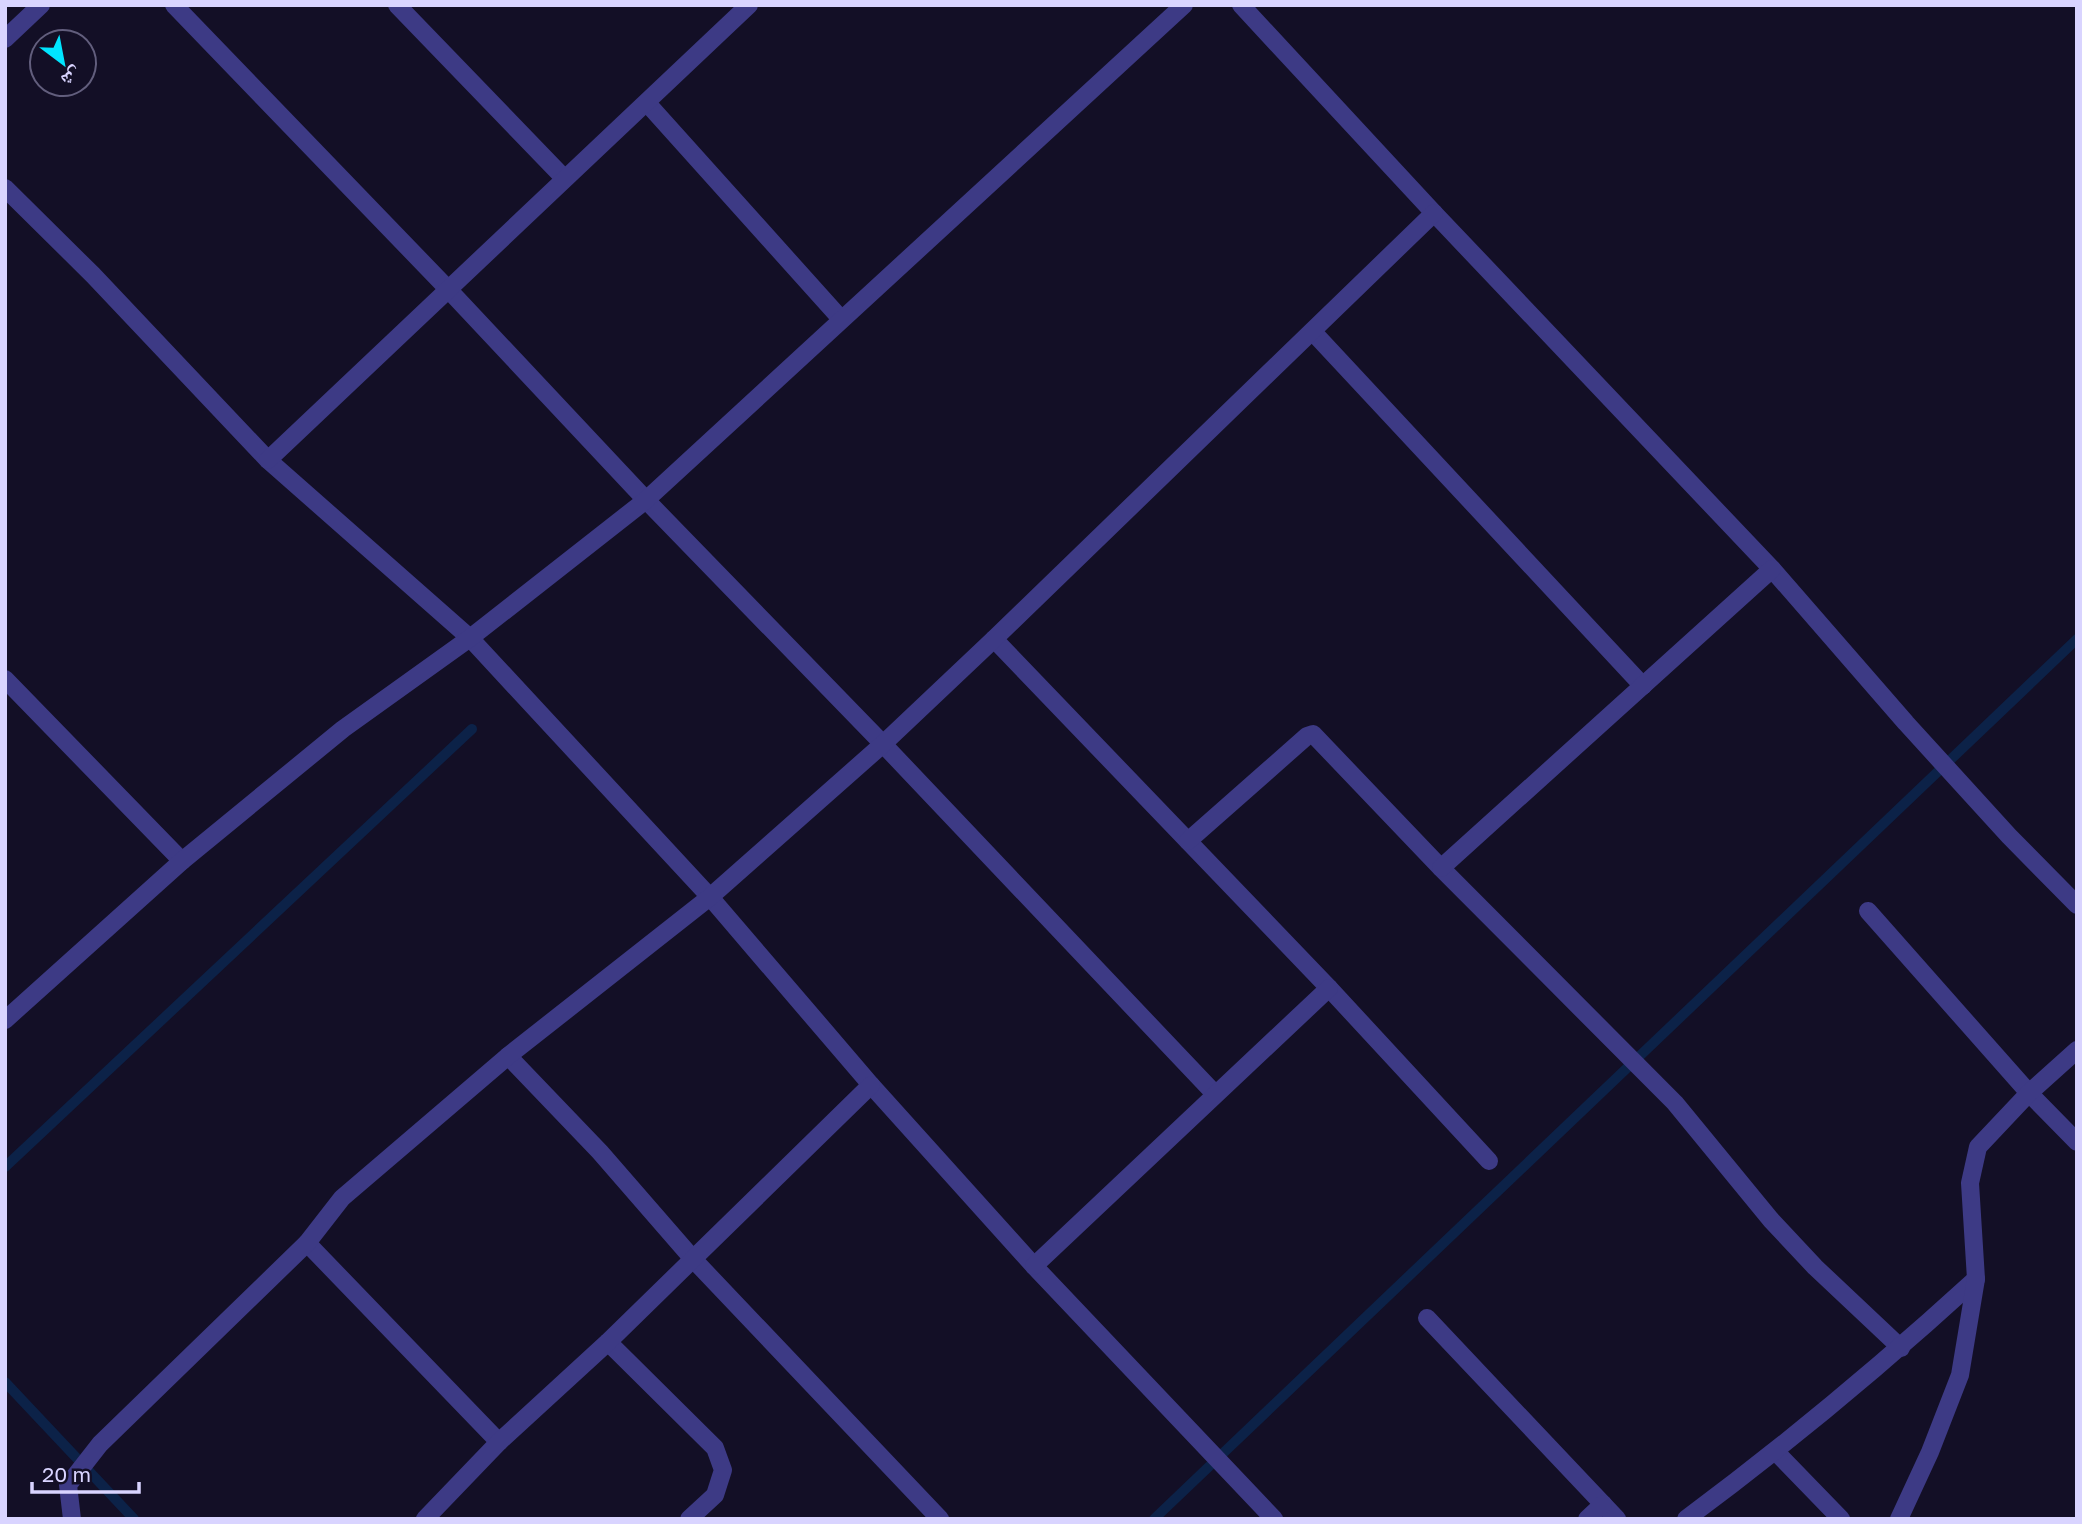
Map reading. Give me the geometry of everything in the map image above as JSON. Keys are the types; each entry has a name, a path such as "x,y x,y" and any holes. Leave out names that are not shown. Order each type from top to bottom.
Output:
{"street":[{"path":"5,39 41,5"},
{"path":"174,5 1215,1094"},
{"path":"397,5 564,178"},
{"path":"268,460 447,288 750,5"},
{"path":"5,1020 182,861 343,729 470,638 646,500 1184,5"},
{"path":"1241,5 1772,569 1906,723 2009,836 2077,905"},
{"path":"647,103 841,319"},
{"path":"5,188 93,275 268,460 470,638 710,897 871,1085 1034,1266 1274,1519"},
{"path":"72,1519 68,1485 100,1444 306,1243 349,1191 508,1056 710,897 883,744 1434,213"},
{"path":"1312,332 1643,686"},
{"path":"1441,868 1772,569"},
{"path":"994,639 1329,988 1489,1161"},
{"path":"5,679 182,861"},
{"path":"1188,841 1312,734 1675,1103 1771,1220 1815,1267 1901,1348"},
{"path":"1868,911 2029,1093 2077,1142"},
{"path":"1034,1266 1329,988"},
{"path":"1899,1519 1930,1452 1960,1375 1976,1279 1970,1183 1978,1147 2029,1093 2077,1051"},
{"path":"508,1056 600,1152 693,1259 940,1519"},
{"path":"425,1519 499,1442 608,1342 871,1085"},
{"path":"306,1243 499,1442"},
{"path":"1686,1519 1776,1452 1901,1348 1976,1279"},
{"path":"1427,1318 1618,1519"},
{"path":"608,1342 715,1448 723,1471 715,1495 689,1519"},
{"path":"1776,1452 1842,1519"},
{"path":"1587,1519 1603,1504"}],"waterway":[{"path":"1154,1519 2077,639"},
{"path":"5,1167 472,729"},
{"path":"5,1382 134,1519"}]}
